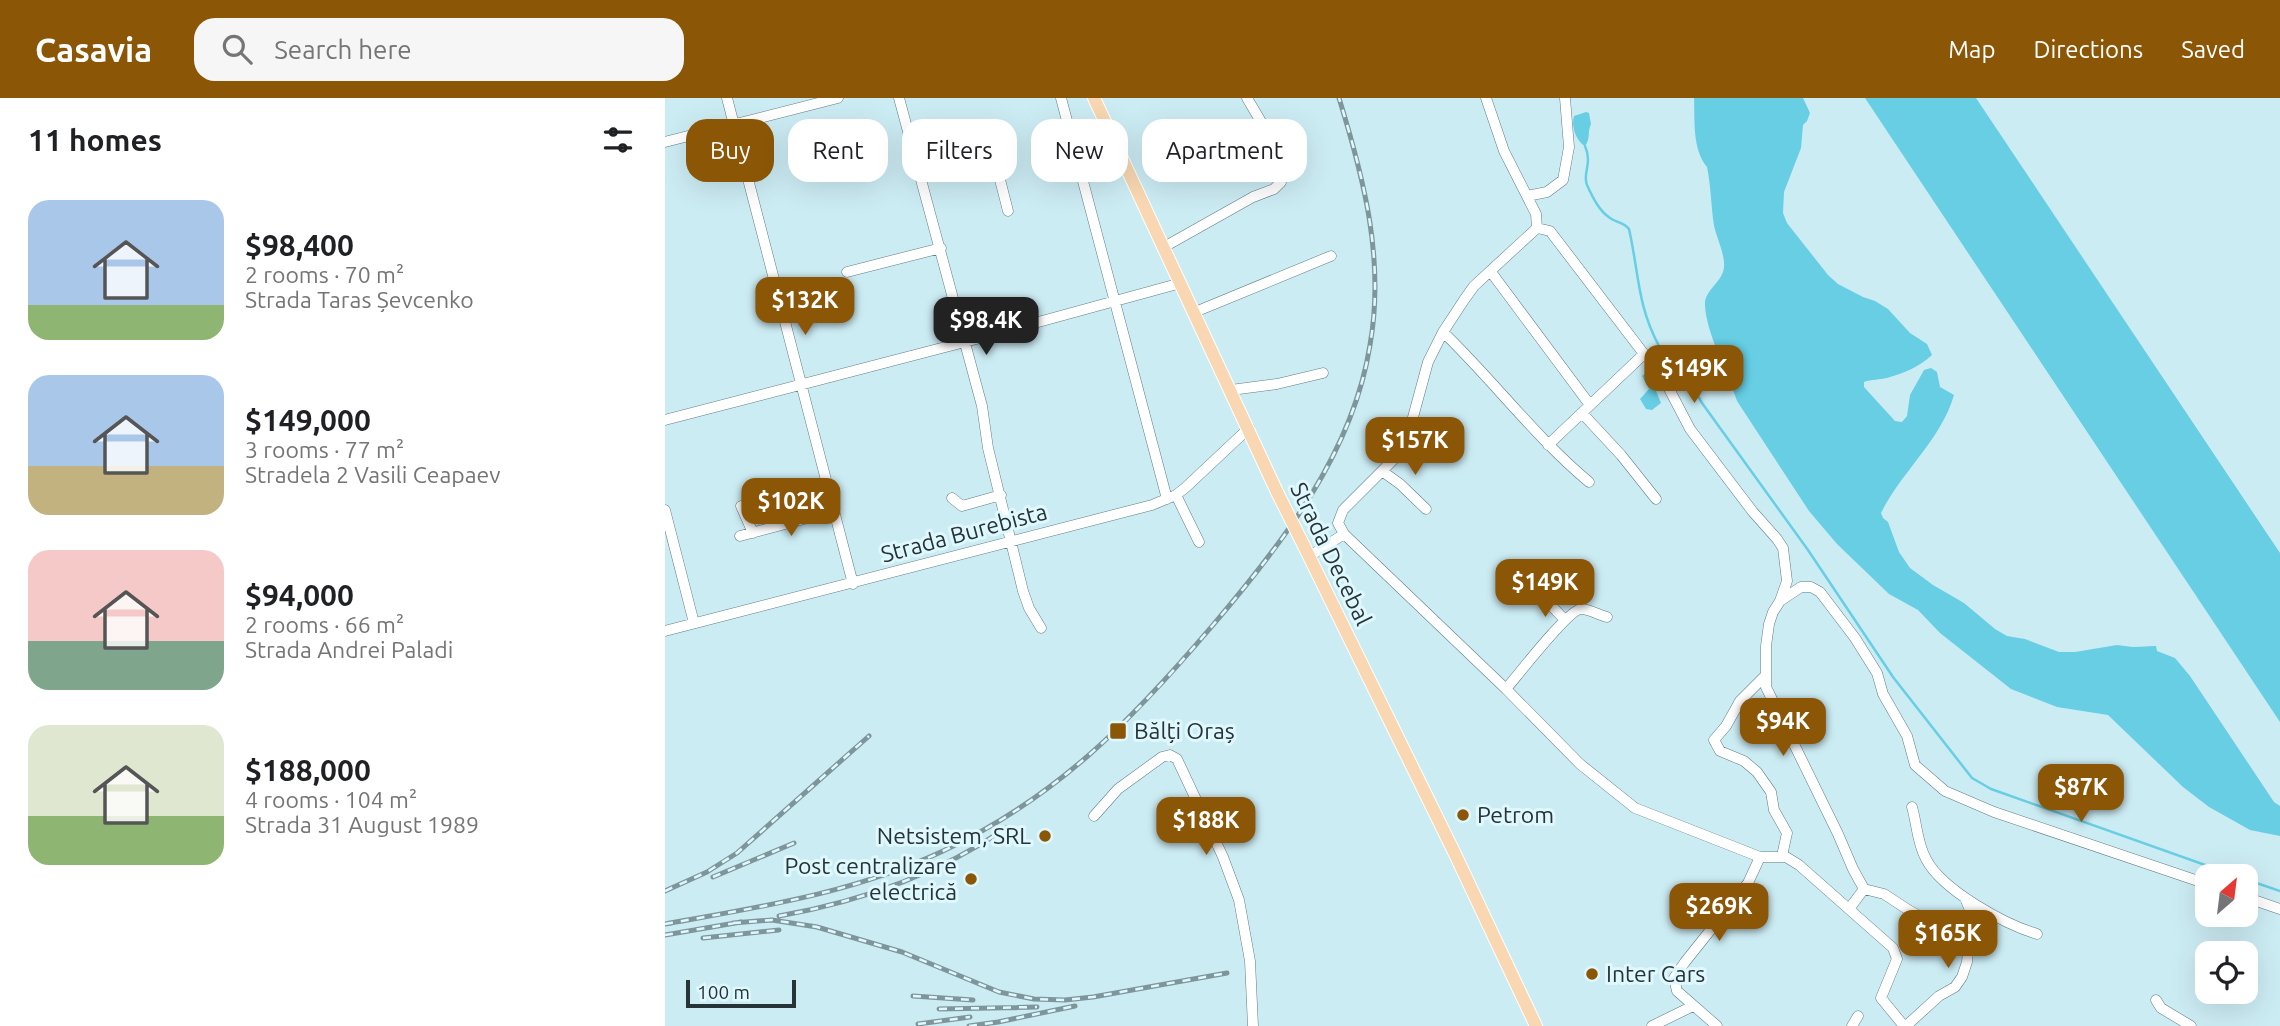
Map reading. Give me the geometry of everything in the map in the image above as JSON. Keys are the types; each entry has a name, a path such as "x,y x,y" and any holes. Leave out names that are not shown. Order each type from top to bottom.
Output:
{"main road":[{"name":"Strada Decebal","path":"1094,98 1277,492 1455,854 1536,1026"}],"street":[{"path":"727,98 732,119"},
{"path":"753,119 838,98"},
{"path":"899,98 905,119"},
{"path":"1061,98 1158,470 1199,542"},
{"path":"1164,247 1279,185 1284,174 1280,154 1247,98"},
{"path":"1486,98 1504,152 1538,219 1537,229 1474,286 1443,332 1428,362 1408,440 1397,456 1343,510 1338,523 1344,534 1580,764 1635,808 1760,856 1781,856 1799,865 1880,935 1896,954 1895,966 1882,1001 1905,1026 1960,981 1967,962 1971,915 1963,895"},
{"path":"1527,195 1547,192 1563,180 1569,147 1565,98"},
{"path":"665,142 686,136"},
{"path":"748,182 853,583"},
{"path":"923,182 982,406 988,447 1026,601 1041,628"},
{"path":"1001,182 1008,211"},
{"path":"1537,229 1550,231 1644,354 1654,360 1690,429 1783,548 1787,581 1773,612 1766,646 1766,687 1864,889"},
{"path":"847,272 941,248"},
{"path":"1195,312 1331,256"},
{"path":"1490,272 1586,409 1656,499"},
{"path":"665,420 1181,283"},
{"path":"1443,332 1495,384 1548,445 1589,482"},
{"path":"1548,445 1644,354"},
{"path":"1231,390 1277,384 1323,373"},
{"name":"Strada Burebista","path":"665,631 1012,539 1126,512 1172,497 1198,478 1249,428"},
{"path":"1381,471 1400,484 1426,509"},
{"path":"952,498 963,506 1000,495"},
{"path":"741,506 753,533"},
{"path":"665,510 695,623"},
{"path":"740,536 834,511"},
{"path":"1307,551 1344,534"},
{"path":"1515,568 1565,620"},
{"path":"1780,601 1801,587 1811,587 1820,592 1855,638 1877,673 1883,694 1907,736 1915,765 1945,791 1994,812 2195,880"},
{"path":"1506,689 1575,611 1581,609 1607,617"},
{"path":"1766,675 1740,701 1726,726 1714,740 1724,753 1754,768 1771,792 1774,810 1787,833 1781,856"},
{"path":"1094,816 1118,789 1162,757 1170,755 1177,759 1223,857 1239,900 1250,961 1253,1026"},
{"path":"1912,807 1921,847 1936,872 1963,895 1997,918 2037,934"},
{"path":"1717,1026 1677,991 1674,984 1676,974 1748,883 1760,856"},
{"path":"1849,909 1864,889"},
{"path":"1864,889 1884,894 1930,923 1968,942"},
{"path":"2258,901 2280,909"},
{"path":"2156,1000 2161,1008 2191,1026"},
{"path":"1652,1026 1693,1006"},
{"path":"1852,1026 1859,1016"}],"water":[{"path":"1694,98 1803,98 1810,113 1803,125 1801,148 1784,192 1783,213 1787,223 1828,275 1838,284 1888,309 1910,333 1927,344 1932,355 1905,372 1864,382 1864,387 1895,421 1902,422 1907,416 1910,395 1924,370 1931,368 1937,372 1940,387 1954,395 1940,427 1899,483 1881,513 1888,522 1899,552 1910,568 1964,603 2007,636 2025,639 2059,652 2117,645 2156,646 2157,651 2175,658 2190,676 2274,802 2280,806 2280,836 2250,830 2209,807 2183,787 2108,715 2057,707 2011,689 1940,633 1918,610 1889,594 1837,544 1809,511 1737,401 1709,328 1705,300 1723,272 1724,262 1714,226 1707,167 1697,143"},
{"path":"1865,98 1976,98 2280,553 2280,722"},
{"path":"1589,113 1591,124 1585,146 1577,137 1573,120 1574,116"},
{"path":"1646,373 1661,403 1652,410 1646,409 1640,399 1649,389 1642,376"}],"waterway":[{"path":"1585,146 1588,158 1587,185 1606,215 1629,229 1642,303 1659,346 1686,374 1702,403 1808,550 1893,677 1972,778 1991,789 2202,864"},
{"path":"2258,883 2280,891"}],"railway":[{"path":"665,924 771,905 875,878 943,851 984,830 1058,781 1091,753 1153,693 1239,594 1289,529 1331,460 1361,385 1370,345 1375,282 1370,220 1357,159 1339,98"},
{"path":"665,891 707,872 737,853 869,736"},
{"path":"779,916 838,903 897,884 953,859 1006,828"},
{"path":"713,877 794,843"},
{"path":"733,923 772,920 817,927 902,952 999,992 1034,999 1093,997 1227,973"},
{"path":"665,935 741,922"},
{"path":"703,938 779,930"},
{"path":"913,996 973,1000"},
{"path":"969,1026 1075,1006"},
{"path":"939,1009 1037,1007"},
{"path":"918,1024 970,1017"}],"place":[{"name":"Bălți Oraș","path":"1118,731"},
{"name":"Petrom","path":"1463,815"},
{"name":"Netsistem, SRL","path":"1045,836"},
{"name":"Post centralizare electrică","path":"971,879"},
{"name":"Inter Cars","path":"1592,974"}]}
